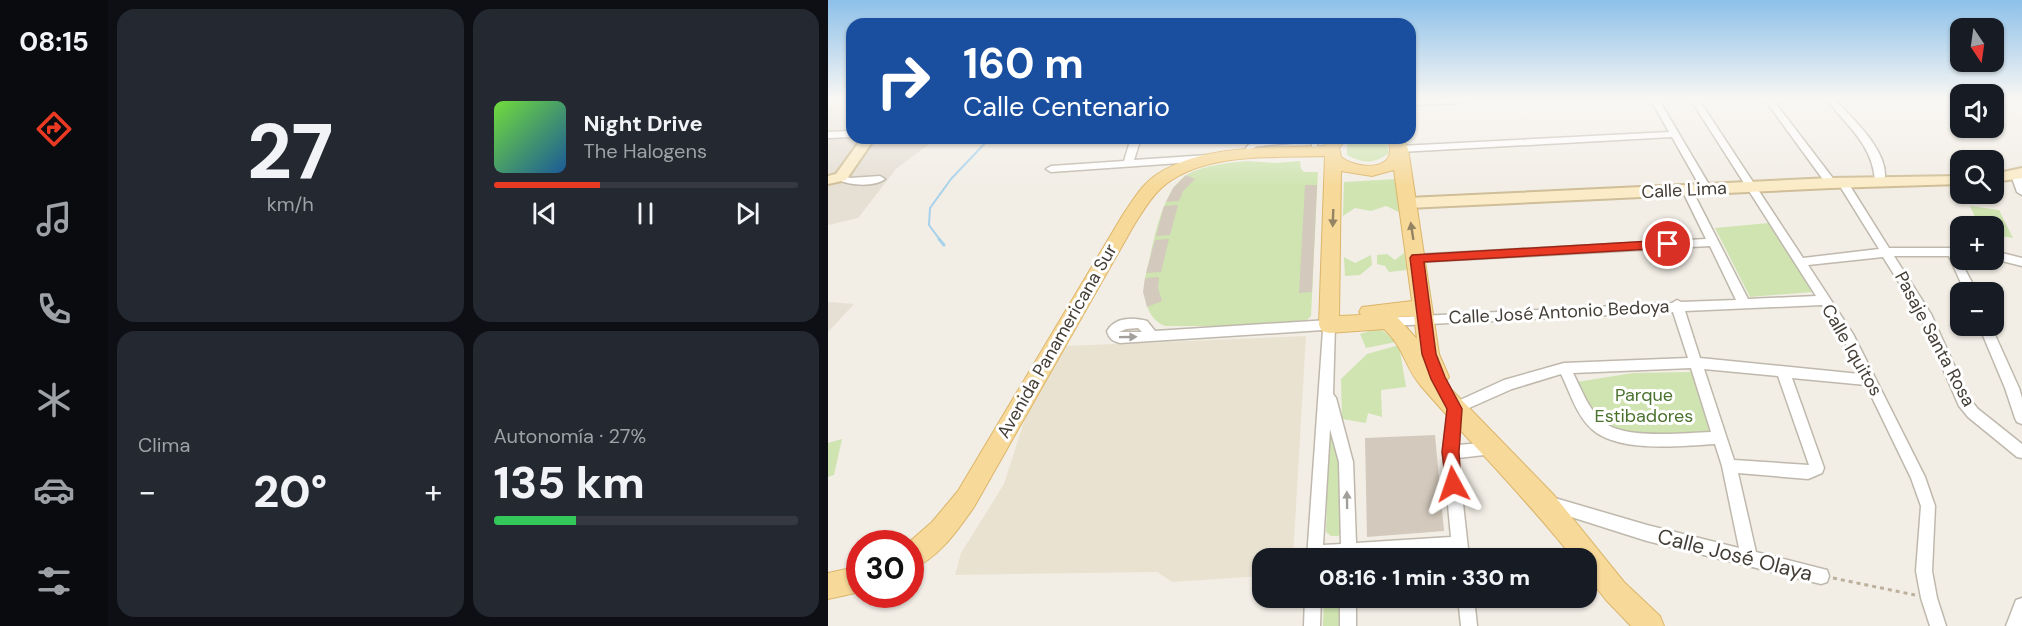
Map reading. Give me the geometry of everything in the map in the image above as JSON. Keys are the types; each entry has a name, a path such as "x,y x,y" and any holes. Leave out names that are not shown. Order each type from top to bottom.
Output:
{"main road":[{"path":"1327,144 1350,170 1368,172 1385,167 1398,144"},
{"path":"1327,144 1329,320 1424,314"},
{"name":"Avenida Panamericana Sur","path":"924,548 946,526 966,499 1027,390 1127,222 1148,191 1177,170 1235,157 1327,144"},
{"path":"1398,144 1417,258 1429,354 1438,379 1454,409"},
{"name":"Calle José Antonio Bedoya","path":"1329,320 1389,321"},
{"path":"1389,321 1408,342 1426,377 1544,501 1615,591 1650,626"},
{"path":"828,586 846,582"}],"street":[{"path":"1673,129 1706,188"},
{"name":"Calle Iquitos","path":"1715,129 1849,337 1918,477 1928,506 1924,571 1929,598 1938,626"},
{"name":"Pasaje Santa Rosa","path":"1793,129 1837,183 1888,252 1925,314 1964,402 1973,413 2022,452"},
{"path":"1856,129 1878,160 1880,181"},
{"path":"828,135 846,134"},
{"path":"1416,143 1676,134"},
{"path":"832,178 853,144"},
{"path":"832,178 863,144"},
{"path":"1129,162 1134,144"},
{"path":"1051,169 1129,162 1235,157"},
{"path":"2004,176 2019,174 2022,192"},
{"path":"832,178 848,181 880,179"},
{"name":"Calle Lima","path":"1408,203 1753,186 1950,180"},
{"path":"1686,190 1744,303"},
{"path":"1417,258 1714,242"},
{"path":"1801,262 1888,252 1950,251"},
{"path":"2004,258 2022,262"},
{"name":"Calle José Antonio Bedoya","path":"1389,321 1424,314 1824,300"},
{"path":"1677,305 1730,466 1749,556"},
{"path":"1315,548 1322,426 1328,391 1329,320"},
{"name":"Calle José Antonio Bedoya","path":"1150,335 1329,320"},
{"path":"1989,336 2012,388 2022,418"},
{"path":"1460,548 1450,452 1454,409 1509,384 1563,368 1697,363 1871,380"},
{"path":"1563,368 1596,424 1609,432 1670,440 1721,438"},
{"path":"1730,466 1808,472 1817,468 1783,371"},
{"path":"1328,391 1346,462 1349,548"},
{"path":"1450,452 1492,448"},
{"name":"Calle José Olaya","path":"1544,501 1647,533 1749,556 1821,576"},
{"path":"2014,626 2022,606"},
{"path":"1312,626 1313,608"},
{"path":"1348,608 1348,626"},
{"path":"1467,608 1469,626"}],"path":[{"name":"Calle José Olaya","path":"1821,576 1929,598"}],"shaded area":[{"path":"828,129 846,129 846,144 929,144 896,169 858,218 828,225"},
{"path":"828,302 854,304 828,332"},
{"path":"1306,336 1294,548 1252,548 1252,577 1172,582 1157,572 955,575 961,553 1004,484 1038,378 1049,376 1065,346"}],"green space":[{"path":"1387,144 1389,153 1368,162 1347,155 1347,145"},
{"path":"1247,161 1275,163 1300,161 1304,172 1318,172 1311,316 1307,320 1226,326 1165,326 1159,323 1147,306 1145,278 1159,221 1171,193 1178,182 1201,168"},
{"path":"1396,179 1401,213 1386,206 1371,211 1355,208 1343,216 1344,182"},
{"path":"1970,206 1999,210 2002,216 1974,216"},
{"path":"2004,220 2013,238 2004,237"},
{"path":"1769,223 1812,292 1750,297 1715,228"},
{"path":"1404,253 1407,270 1389,272 1385,266 1377,264 1377,255 1387,254 1395,260"},
{"path":"1371,255 1372,265 1360,275 1345,276 1344,257 1355,263"},
{"path":"1376,329 1382,330 1396,342 1366,348 1360,334"},
{"path":"1399,345 1406,387 1381,390 1382,417 1368,413 1366,423 1342,419 1341,379 1367,354"},
{"name":"Parque Estibadores","path":"1692,372 1712,440 1644,439 1601,428 1577,382 1633,373"},
{"path":"1329,426 1341,463 1342,532 1338,536 1331,536 1326,532"},
{"path":"842,439 834,475 828,477 828,443"},
{"path":"1324,608 1339,608 1339,626 1323,626"}],"building":[{"path":"1186,175 1195,179 1183,191 1179,201 1166,202 1173,188"},
{"path":"1305,185 1317,185 1312,292 1299,293"},
{"path":"1178,205 1170,235 1156,236 1164,206"},
{"path":"1169,239 1161,272 1146,273 1155,240"},
{"path":"1159,277 1158,288 1162,301 1147,307 1143,292 1145,278"},
{"path":"1435,435 1444,531 1367,537 1365,438"}],"waterway":[{"path":"940,240 929,225 930,208 951,179 984,144"},
{"path":"939,239 944,245"}],"route":[{"path":"1453,484 1450,452 1454,409 1438,379 1429,354 1417,258 1668,244"}]}
